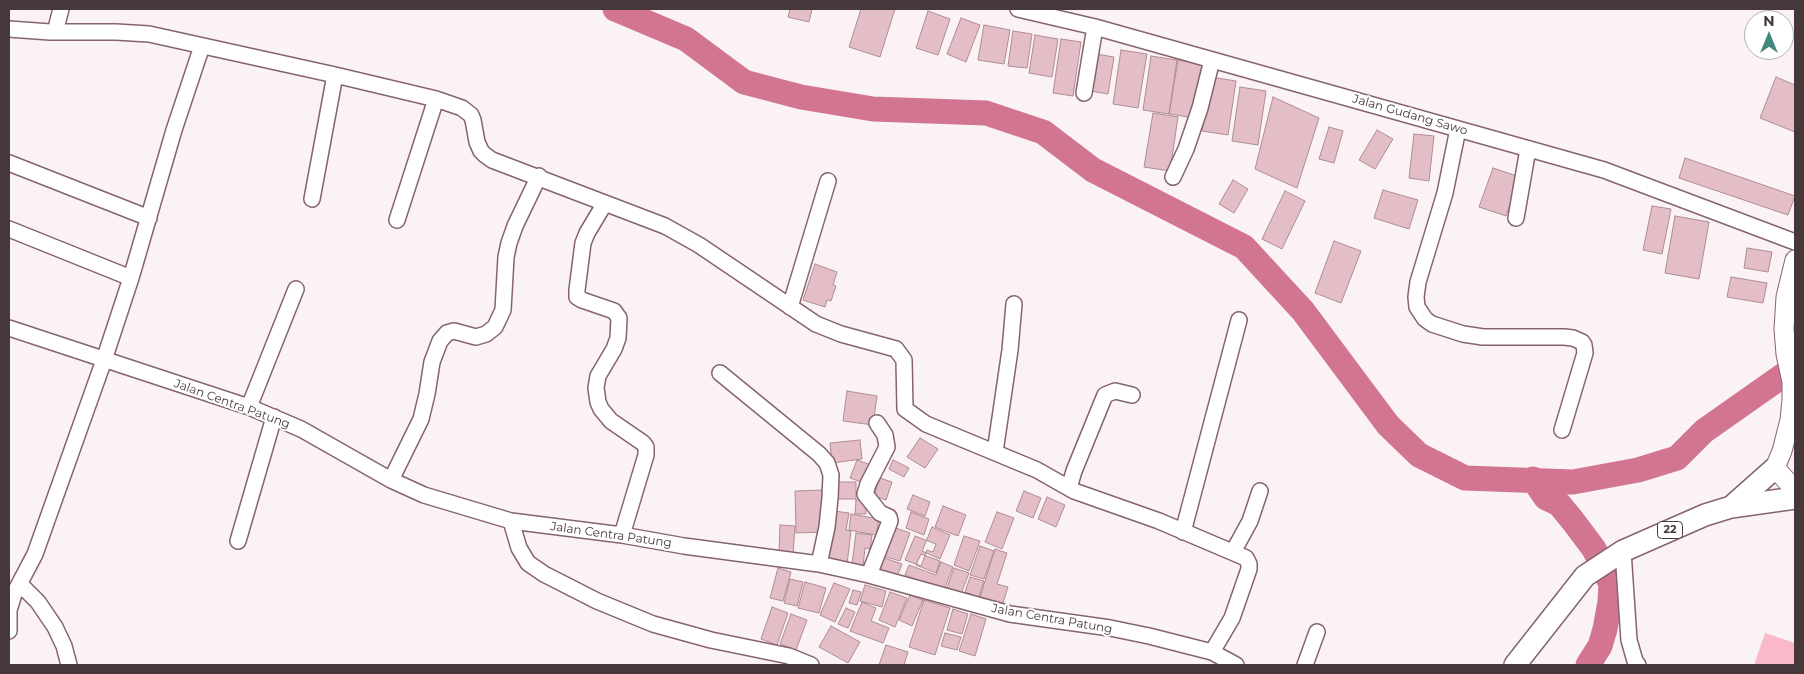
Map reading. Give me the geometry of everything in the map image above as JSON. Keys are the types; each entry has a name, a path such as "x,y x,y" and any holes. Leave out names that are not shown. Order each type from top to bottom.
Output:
{"highway":[{"name":"22","path":"1731,507 1775,468"},
{"name":"22","path":"1515,665 1585,576 1617,554 1705,515 1731,507 1795,498"}],"main road":[{"path":"1795,260 1786,297 1784,329 1786,354 1792,382 1790,420 1782,451 1775,468 1795,490"}],"street":[{"path":"55,32 61,9"},
{"name":"Jalan Gudang Sawo","path":"1018,9 1095,27 1604,170 1795,242"},
{"path":"1084,92 1095,27"},
{"path":"9,28 55,32 149,34 335,75 462,108 474,120 477,142 484,155 665,226 699,244 816,324 841,334 896,349 904,360 905,409 926,424 1037,470 1069,488 1246,558 1249,569 1232,618 1212,652"},
{"path":"9,631 9,610 14,594 35,554 104,360 131,278 174,130 202,46"},
{"path":"1173,177 1186,149 1200,108 1212,60"},
{"path":"312,199 335,75"},
{"path":"397,220 436,100"},
{"path":"1458,129 1446,193 1418,282 1417,307 1422,315 1432,324 1470,335 1494,337 1558,336 1569,337 1582,342 1585,353 1562,430"},
{"path":"1516,218 1528,149"},
{"path":"9,163 149,218"},
{"path":"390,480 421,419 432,362 440,341 447,333 454,331 476,337 486,334 495,328 503,310 506,258 509,243 539,176"},
{"path":"790,307 828,180"},
{"path":"605,203 583,243 577,297 614,311 618,318 618,338 614,349 598,376 596,388 598,402 601,410 611,421 646,447 646,455 622,535"},
{"path":"9,229 131,278"},
{"path":"249,407 296,289"},
{"path":"995,452 1010,350 1014,304"},
{"path":"1183,532 1239,320"},
{"name":"Jalan Centra Patung","path":"9,328 249,407 301,429 390,480 424,495 511,522 622,535 684,546 820,564 869,575 1010,614 1120,630 1212,652 1236,665"},
{"path":"720,373 819,454 827,463 831,475 830,498 820,564"},
{"path":"1069,488 1104,395 1115,391 1132,395"},
{"path":"238,541 274,417"},
{"path":"869,575 890,521 888,517 880,513 866,494 868,484 887,447 885,435 877,423"},
{"path":"1233,552 1250,521 1260,491"},
{"path":"511,522 519,548 528,563 544,574 597,601 653,624 711,640 790,656 811,665"},
{"path":"1617,554 1629,640 1638,665"},
{"path":"20,584 38,602 55,627 64,646 69,665"},
{"path":"1305,665 1317,632"}],"shaded area":[{"path":"1765,633 1795,643 1795,665 1754,665"}],"building":[{"path":"790,9 812,9 809,22 788,17"},
{"path":"861,9 895,9 880,57 849,47"},
{"path":"928,11 950,19 938,55 916,48"},
{"path":"961,18 980,25 966,62 947,54"},
{"path":"984,25 1010,30 1004,64 978,60"},
{"path":"1013,31 1032,34 1027,68 1008,66"},
{"path":"1035,35 1058,39 1052,77 1029,73"},
{"path":"1061,39 1081,42 1073,96 1053,93"},
{"path":"1121,50 1147,54 1138,108 1113,104"},
{"path":"1096,54 1114,57 1108,94 1091,91"},
{"path":"1151,56 1177,60 1169,114 1143,110"},
{"path":"1178,60 1203,64 1195,118 1169,114"},
{"path":"1211,77 1236,81 1228,135 1202,131"},
{"path":"1776,77 1795,85 1795,132 1760,118"},
{"path":"1240,87 1266,91 1258,145 1232,141"},
{"path":"1273,97 1319,118 1297,188 1255,169"},
{"path":"1153,113 1178,117 1170,171 1144,167"},
{"path":"1329,127 1343,131 1334,163 1319,159"},
{"path":"1377,130 1393,139 1375,169 1359,160"},
{"path":"1414,134 1434,136 1429,181 1409,178"},
{"path":"1685,158 1795,196 1788,215 1679,178"},
{"path":"1493,168 1520,177 1506,216 1479,207"},
{"path":"1233,180 1248,189 1234,213 1219,204"},
{"path":"1383,190 1418,200 1409,229 1374,218"},
{"path":"1285,191 1305,201 1282,249 1262,239"},
{"path":"1652,206 1671,209 1662,254 1643,250"},
{"path":"1675,216 1709,222 1699,279 1665,273"},
{"path":"1334,241 1361,251 1341,303 1315,293"},
{"path":"1747,248 1772,252 1768,272 1744,268"},
{"path":"815,264 837,272 833,285 836,286 831,301 827,300 825,307 803,300"},
{"path":"1731,277 1767,283 1763,303 1727,297"},
{"path":"847,391 877,396 873,425 843,421"},
{"path":"920,438 938,449 925,468 907,457"},
{"path":"860,440 862,459 832,463 830,443"},
{"path":"857,460 871,465 864,483 850,478"},
{"path":"893,460 909,468 904,477 889,469"},
{"path":"880,478 892,482 886,500 874,496"},
{"path":"836,482 856,482 856,499 836,499"},
{"path":"824,490 826,532 796,533 795,491"},
{"path":"1024,491 1041,498 1033,518 1016,511"},
{"path":"913,495 930,502 925,516 907,509"},
{"path":"1047,497 1065,505 1056,527 1038,519"},
{"path":"856,500 866,500 866,514 855,514"},
{"path":"943,506 966,515 958,536 935,527"},
{"path":"834,511 849,513 846,530 851,531 847,564 827,562"},
{"path":"911,512 929,519 924,535 906,528"},
{"path":"997,512 1014,518 1002,549 985,542"},
{"path":"851,514 879,519 876,535 849,530"},
{"path":"780,525 795,526 793,554 779,554"},
{"path":"893,527 910,533 900,561 883,556"},
{"path":"932,527 950,535 940,559 922,551"},
{"path":"856,533 872,535 870,549 865,548 863,566 852,564"},
{"path":"915,536 936,544 933,552 927,550 921,566 905,560"},
{"path":"964,536 980,541 969,571 954,565"},
{"path":"980,546 994,551 984,579 970,575"},
{"path":"995,549 1007,553 997,584 1008,587 1003,603 980,597"},
{"path":"921,554 940,561 936,573 916,565"},
{"path":"884,558 902,564 897,577 880,571"},
{"path":"941,562 953,567 944,590 905,575 909,565 936,575"},
{"path":"778,568 791,572 783,601 770,598"},
{"path":"954,568 969,573 961,594 947,588"},
{"path":"970,577 984,581 979,597 965,592"},
{"path":"790,579 803,582 797,606 784,603"},
{"path":"805,582 826,588 819,613 798,608"},
{"path":"834,583 850,589 835,622 820,615"},
{"path":"865,585 886,591 882,607 860,601"},
{"path":"853,590 861,592 857,605 849,603"},
{"path":"890,592 907,598 895,627 879,620"},
{"path":"910,595 923,600 912,626 899,620"},
{"path":"924,600 950,608 935,655 909,647"},
{"path":"862,602 876,608 871,621 889,628 883,643 850,631"},
{"path":"772,607 788,613 777,645 761,639"},
{"path":"846,608 855,612 848,628 838,624"},
{"path":"953,609 968,614 962,634 947,630"},
{"path":"791,614 807,620 796,650 780,644"},
{"path":"971,614 986,619 975,656 959,651"},
{"path":"831,626 860,642 848,663 819,647"},
{"path":"945,633 961,637 957,650 941,646"},
{"path":"886,645 908,652 904,665 879,665"}],"waterway":[{"path":"615,9 686,39 744,82 801,97 873,109 986,113 1043,132 1093,170 1244,247 1303,311 1388,425 1419,455 1465,478 1573,482 1638,470 1677,458 1704,431 1795,367"},
{"path":"1533,479 1546,498 1559,504 1594,549 1611,584 1605,629 1600,646 1588,665"}]}
